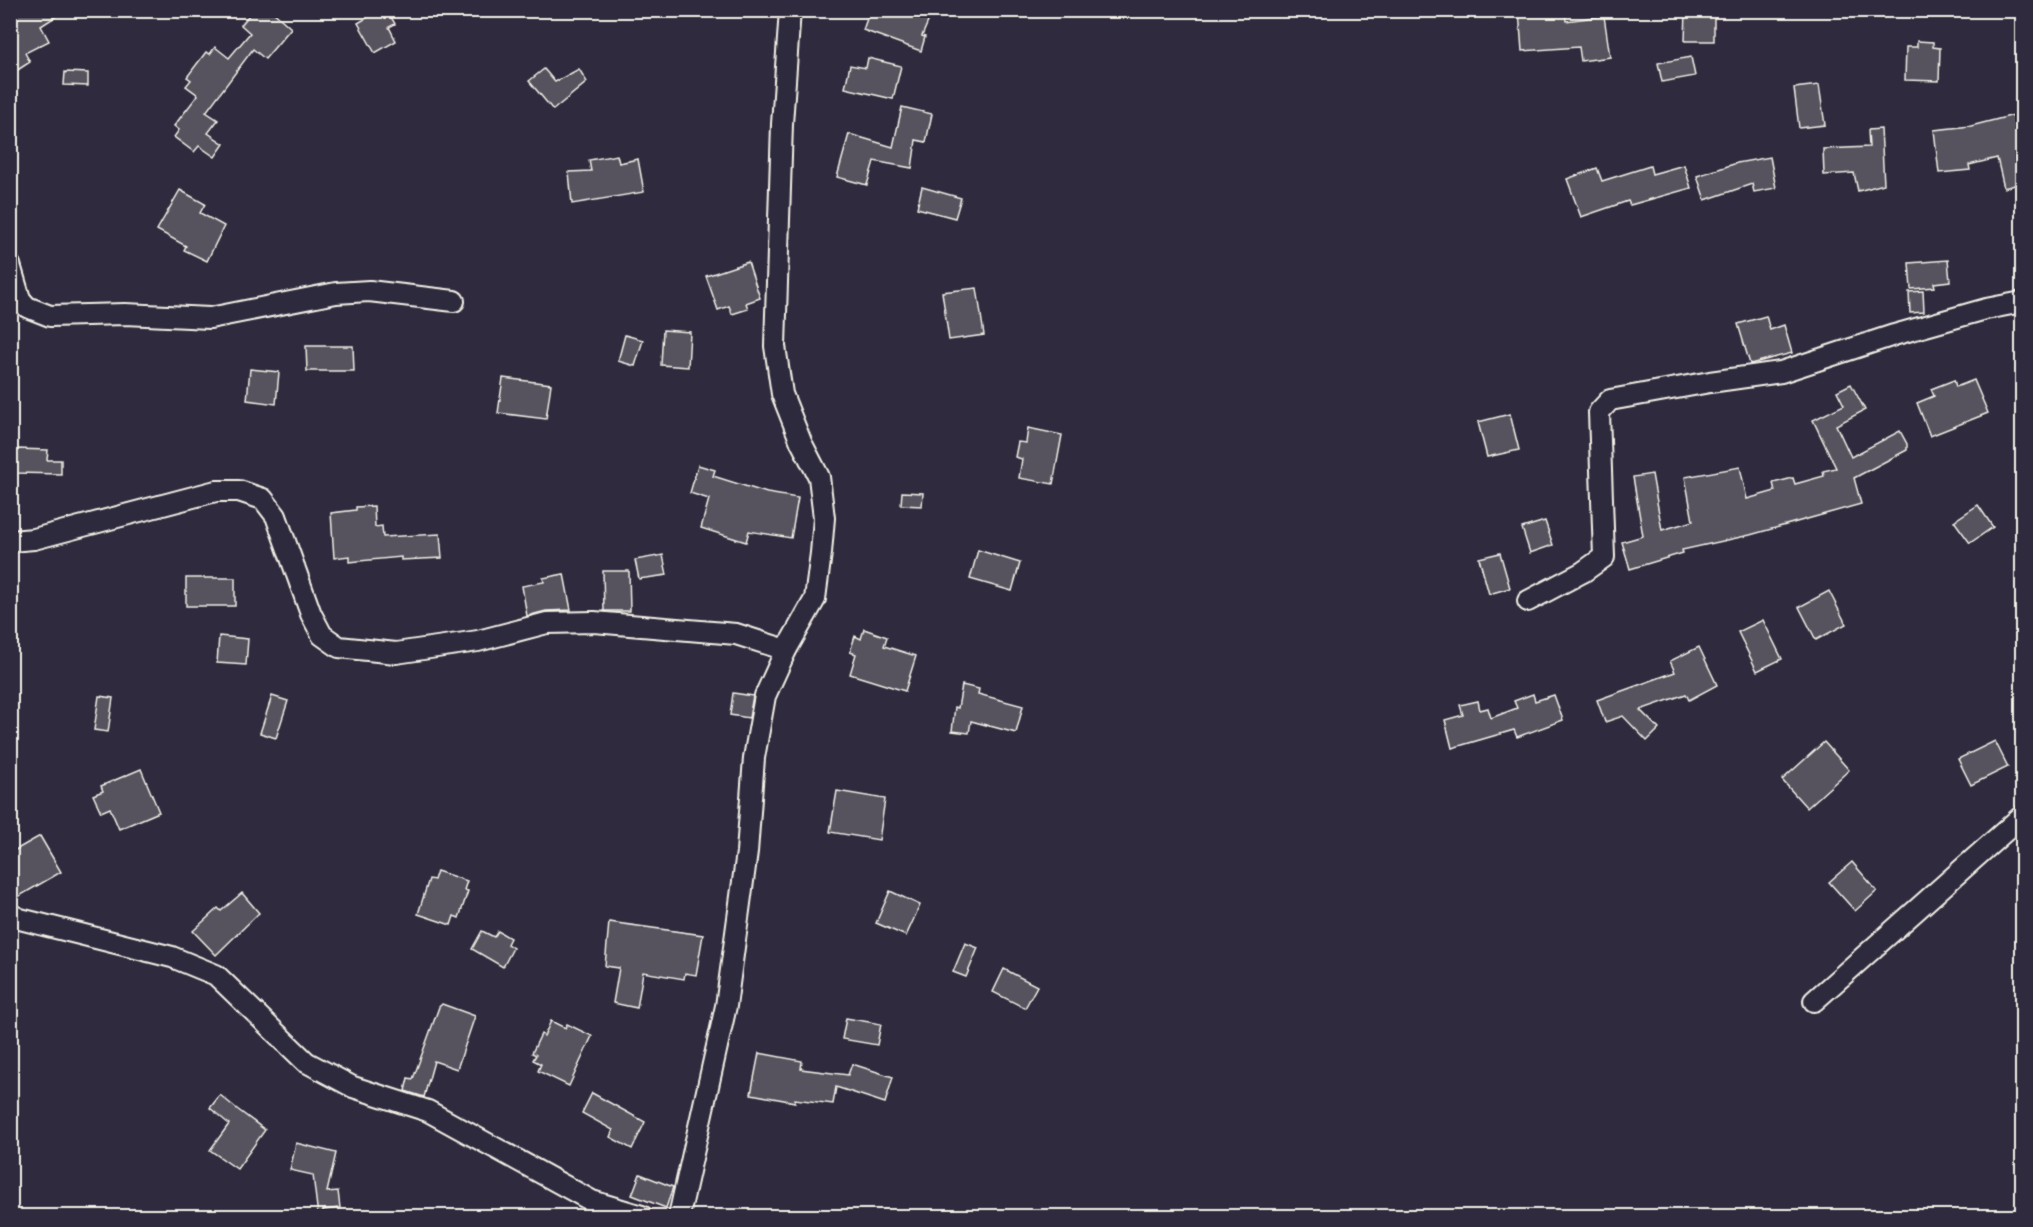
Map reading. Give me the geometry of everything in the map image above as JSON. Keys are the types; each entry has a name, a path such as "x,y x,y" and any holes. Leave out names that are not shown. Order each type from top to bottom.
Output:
{"street":[{"path":"679,1216 726,1006 747,852 754,758 765,696 786,650 815,599 821,553 824,518 819,477 801,442 782,393 775,346 782,124 790,10"},
{"path":"10,265 20,299 27,307 50,316 125,314 210,318 336,293 369,291 454,301"},
{"path":"1528,601 1583,572 1604,557 1599,412 1610,400 1781,372 1894,335 1986,309 2022,302"},
{"path":"10,542 34,539 216,491 239,491 263,499 276,516 310,614 322,635 339,647 396,653 478,641 547,623 594,622 736,634 786,650"},
{"path":"1814,1001 2022,816"},
{"path":"10,914 20,919 172,957 216,975 306,1062 353,1087 428,1111 592,1201 642,1216"}],"building":[{"path":"10,10 66,10 41,26 49,41 25,53 30,62 10,75"},
{"path":"253,10 271,10 291,28 265,59 253,49 206,112 218,120 208,133 224,144 215,157 199,146 194,152 174,137 179,130 174,126 198,95 186,86 191,80 187,77 206,52 210,54 215,47 229,58 250,33 241,25"},
{"path":"380,10 387,10 395,24 389,27 396,41 375,53 358,23"},
{"path":"870,10 897,10 913,16 915,10 933,10 922,36 925,37 921,51 863,30"},
{"path":"1565,10 1566,21 1604,16 1610,57 1581,61 1579,47 1522,51 1519,11"},
{"path":"1686,10 1714,10 1714,41 1685,41"},
{"path":"1917,41 1933,42 1933,47 1940,48 1939,81 1905,80 1906,47 1917,47"},
{"path":"1691,57 1695,76 1662,82 1658,63"},
{"path":"868,58 901,66 893,99 845,88 850,65 866,68"},
{"path":"544,69 555,82 579,69 587,82 553,110 529,81"},
{"path":"65,72 88,73 88,86 64,85"},
{"path":"1819,85 1825,125 1799,128 1794,88"},
{"path":"902,107 932,114 926,142 916,140 912,168 874,161 867,185 837,177 849,134 893,147"},
{"path":"2022,113 2022,183 2004,188 1997,158 1969,165 1970,170 1939,173 1934,130 1971,126"},
{"path":"1881,129 1884,184 1858,191 1854,173 1824,175 1823,149 1869,147 1868,130"},
{"path":"617,155 619,163 638,159 644,192 572,204 569,172 591,171 589,160"},
{"path":"1770,157 1776,188 1754,192 1752,184 1705,200 1697,176 1737,163"},
{"path":"1684,165 1691,188 1630,205 1628,201 1581,217 1567,179 1597,168 1602,181 1650,166 1652,174"},
{"path":"922,187 961,198 955,218 917,208"},
{"path":"180,190 205,204 200,213 224,226 207,261 184,250 186,246 157,230"},
{"path":"1948,260 1950,281 1934,283 1935,287 1911,289 1909,263"},
{"path":"748,262 760,298 746,303 748,309 732,314 729,306 718,310 706,276"},
{"path":"977,288 984,335 949,340 942,292"},
{"path":"1923,291 1924,312 1910,313 1909,292"},
{"path":"1766,316 1770,330 1784,325 1792,353 1750,364 1738,324"},
{"path":"663,330 690,332 688,367 661,365"},
{"path":"625,335 643,340 635,366 618,361"},
{"path":"306,346 353,346 354,371 307,371"},
{"path":"250,369 279,372 276,404 247,400"},
{"path":"503,378 551,384 546,419 498,413"},
{"path":"1954,380 1956,387 1974,380 1988,413 1930,436 1917,403 1934,396 1931,389"},
{"path":"1851,384 1865,410 1836,425 1851,457 1900,431 1907,444 1907,450 1854,478 1861,504 1750,535 1682,550 1683,553 1630,569 1622,542 1643,536 1633,477 1652,474 1662,530 1693,521 1685,477 1740,467 1747,499 1775,491 1773,483 1793,478 1795,484 1824,476 1823,471 1836,468 1813,420 1844,405 1837,391"},
{"path":"1510,414 1519,450 1487,457 1478,422"},
{"path":"1028,428 1062,435 1053,484 1019,478 1022,459 1015,457 1018,442 1026,443"},
{"path":"17,449 48,450 47,460 61,460 61,474 16,473"},
{"path":"698,465 715,470 713,476 767,493 798,498 791,538 749,531 746,542 701,528 709,499 690,493"},
{"path":"902,492 923,493 922,506 901,505"},
{"path":"1978,505 1993,527 1970,543 1954,521"},
{"path":"374,506 375,527 382,526 383,537 440,534 442,558 401,560 401,557 349,562 349,556 334,558 331,513 356,510 356,507"},
{"path":"1545,521 1553,545 1530,553 1522,528"},
{"path":"978,550 1020,563 1012,591 970,579"},
{"path":"1500,553 1510,588 1489,594 1479,558"},
{"path":"663,555 667,575 639,579 635,560"},
{"path":"603,571 629,571 630,611 604,611"},
{"path":"564,574 571,610 546,611 527,616 522,586 544,582 543,578"},
{"path":"186,578 235,578 235,606 186,606"},
{"path":"1829,591 1846,624 1816,640 1799,607"},
{"path":"1763,620 1782,659 1757,671 1738,632"},
{"path":"864,629 887,637 884,646 916,656 905,691 850,674 856,654 850,652 855,636 861,639"},
{"path":"219,636 248,639 246,665 217,663"},
{"path":"1699,647 1717,685 1689,700 1686,694 1640,710 1659,729 1647,741 1623,716 1605,722 1597,700 1675,672 1670,661"},
{"path":"962,685 979,689 978,694 1023,706 1016,733 971,721 969,733 952,731 955,707 958,708"},
{"path":"733,693 753,696 749,718 730,715"},
{"path":"1533,694 1535,701 1554,695 1563,720 1517,737 1514,730 1452,748 1445,720 1463,715 1460,705 1478,701 1480,710 1488,708 1491,718 1517,708 1514,701"},
{"path":"99,696 113,698 108,732 94,730"},
{"path":"272,696 288,701 276,738 260,733"},
{"path":"1995,741 2008,767 1971,785 1958,759"},
{"path":"1824,742 1849,770 1807,808 1782,780"},
{"path":"141,769 159,812 119,829 110,808 101,812 93,795 103,791 101,786"},
{"path":"837,791 885,799 879,840 830,832"},
{"path":"40,836 61,872 16,898 10,888 10,853"},
{"path":"1852,862 1877,891 1855,911 1829,882"},
{"path":"437,871 467,881 464,890 468,891 459,918 454,916 451,925 418,914 429,879 434,880"},
{"path":"890,891 920,905 906,936 876,923"},
{"path":"242,893 259,913 216,955 193,931 218,908 221,911"},
{"path":"609,922 703,935 696,975 685,973 684,979 643,972 637,1008 613,1003 619,968 605,966"},
{"path":"482,931 494,937 498,931 510,938 507,944 513,948 503,967 472,949"},
{"path":"965,943 978,948 966,977 953,972"},
{"path":"1004,969 1037,986 1025,1008 993,992"},
{"path":"442,1004 475,1016 457,1069 434,1061 424,1097 405,1091 408,1078 413,1079"},
{"path":"846,1018 881,1024 877,1045 842,1039"},
{"path":"551,1021 565,1028 567,1024 592,1036 569,1086 538,1071 541,1064 533,1060 536,1055 532,1053 541,1034 544,1036"},
{"path":"759,1053 802,1061 801,1069 848,1075 852,1064 893,1077 885,1103 836,1087 833,1104 795,1099 795,1102 751,1094"},
{"path":"592,1093 645,1122 632,1149 610,1137 613,1130 582,1113"},
{"path":"220,1095 265,1130 237,1169 210,1150 229,1124 210,1108"},
{"path":"296,1143 336,1153 327,1192 338,1191 340,1208 323,1210 322,1216 318,1216 313,1175 290,1170"},
{"path":"640,1174 673,1187 666,1208 632,1195"}]}
